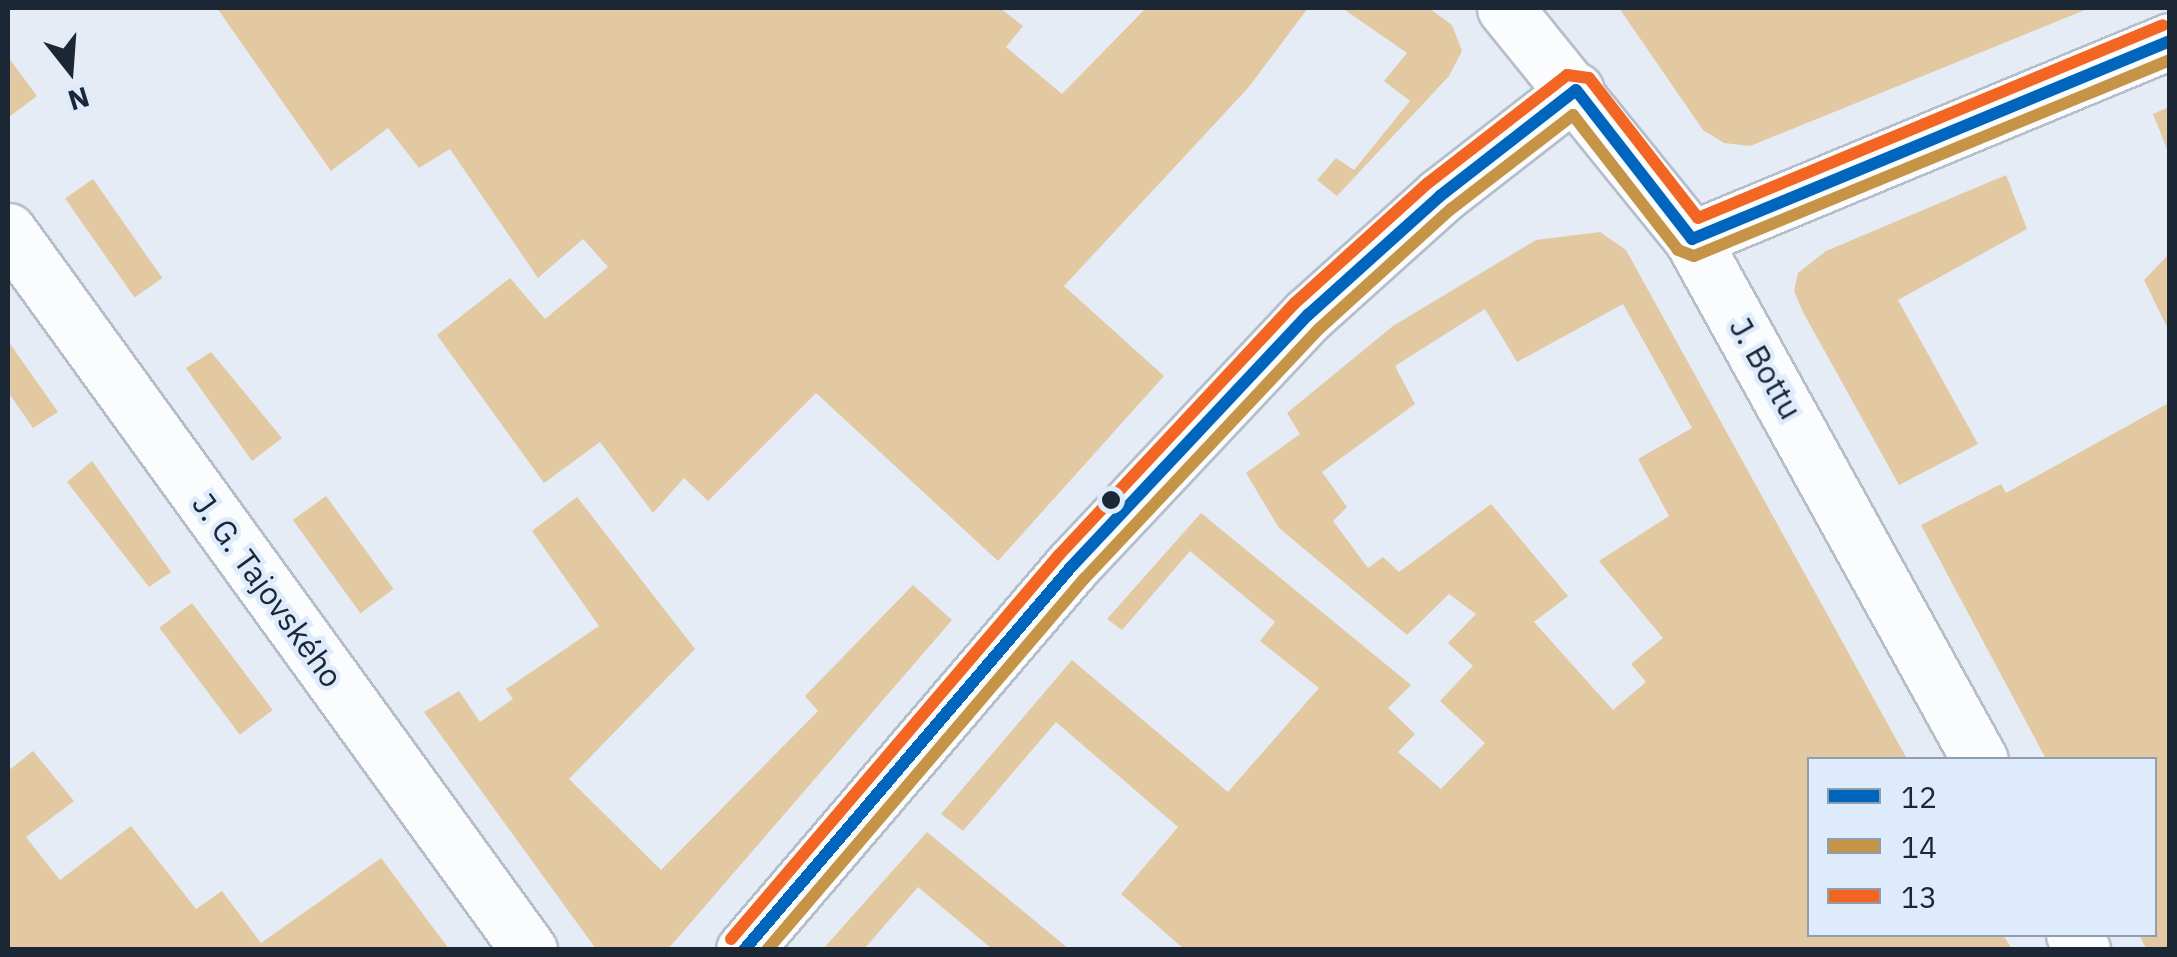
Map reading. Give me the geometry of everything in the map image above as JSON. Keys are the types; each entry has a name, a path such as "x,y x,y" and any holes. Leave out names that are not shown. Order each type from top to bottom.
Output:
{"street":[{"name":"J. Bottu","path":"1505,8 1576,90 1692,239 1978,757"},
{"path":"1692,239 2170,41"},
{"path":"744,950 1072,566 1308,315 1440,196 1576,90"},
{"name":"J. G. Tajovského","path":"8,231 528,950"}],"shaded area":[{"path":"217,8 1000,8 1023,26 1006,47 1062,94 1146,8 1308,8 1248,88 1064,286 1164,376 998,561 816,393 708,501 684,478 653,513 600,442 544,483 437,335 510,278 545,319 608,267 583,239 538,278 450,149 419,168 388,128 331,171"},
{"path":"1342,8 1429,8 1452,25 1462,51 1449,76 1337,196 1317,180 1336,158 1354,170 1410,101 1384,81 1407,53"},
{"path":"1619,8 2090,8 1750,146 1724,143 1703,130"},
{"path":"8,57 37,96 9,117 8,115"},
{"path":"2169,107 2169,154 2153,114"},
{"path":"2006,175 2027,229 1898,300 1978,444 1899,485 1803,312 1794,291 1798,273 1826,251"},
{"path":"93,179 162,278 135,298 65,199"},
{"path":"1600,232 1626,250 1906,757 1807,757 1807,937 2004,937 2012,949 1184,949 1121,894 1178,827 1056,722 963,831 941,814 1072,660 1228,792 1319,688 1260,641 1275,622 1190,551 1122,630 1107,619 1201,513 1411,685 1388,708 1415,734 1398,752 1441,789 1485,743 1440,701 1473,666 1448,643 1476,614 1449,594 1407,635 1279,528 1246,473 1300,434 1287,413 1393,326 1536,240","holes":["1623,304 1692,428 1638,459 1669,516 1599,561 1663,638 1631,664 1646,682 1613,710 1534,622 1568,596 1491,504 1399,572 1383,557 1368,568 1333,521 1347,507 1322,472 1415,404 1395,366 1485,309 1517,362"]},
{"path":"2169,254 2169,331 2144,280"},
{"path":"8,341 58,412 33,428 8,392"},
{"path":"211,352 282,438 252,461 186,368"},
{"path":"2169,403 2170,949 2147,950 2140,937 2157,937 2157,757 2045,757 1921,525 2001,484 2006,493"},
{"path":"92,461 171,572 149,587 67,482"},
{"path":"326,496 394,589 360,613 293,520"},
{"path":"577,497 695,649 569,779 661,870 818,711 805,696 913,585 952,620 668,949 596,949 424,712 459,691 480,722 513,699 506,689 599,626 532,531"},
{"path":"192,603 273,710 240,735 159,628"},
{"path":"33,751 74,801 26,837 60,880 131,826 196,909 222,891 261,943 381,858 449,949 8,949 8,771"},
{"path":"927,832 1069,949 992,949 918,887 864,949 823,949"}],"transit line":[{"name":"13","path":"731,939 1059,555 1295,303 1428,183 1567,75 1589,78 1698,218 2163,25"},
{"name":"12","path":"744,950 1072,566 1308,315 1440,196 1576,90 1692,239 2170,41"},
{"name":"14","path":"767,950 1085,578 1320,328 1451,209 1573,115 1678,250 1694,256 2170,60"}]}
